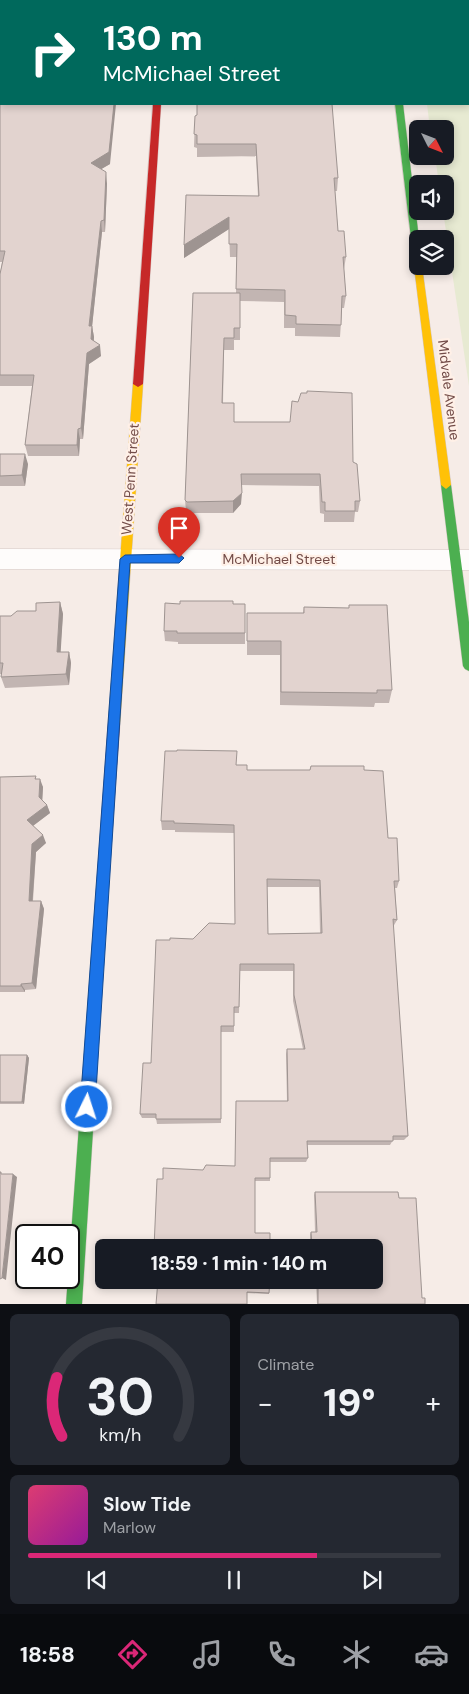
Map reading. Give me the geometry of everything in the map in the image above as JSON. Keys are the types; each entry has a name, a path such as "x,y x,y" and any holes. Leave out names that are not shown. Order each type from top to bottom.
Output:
{"street":[{"name":"West Penn Street","path":"74,1304 157,105"},
{"name":"Midvale Avenue","path":"399,105 414,230"},
{"name":"Midvale Avenue","path":"420,275 462,560 469,666"},
{"name":"McMichael Street","path":"0,559 462,560"}],"green space":[{"path":"427,105 469,105 469,386 453,275 454,230 446,230 444,220 454,220 454,175 438,175 436,165 454,165 454,120 429,120"}],"building":[{"path":"0,105 114,105 109,152 91,163 106,172 104,220 101,221 89,326 92,326 91,339 100,345 87,353 81,428 78,429 77,445 25,445 34,375 0,375 0,274 5,251 0,251"},
{"path":"197,105 332,105 338,178 334,178 338,231 344,231 346,257 343,257 346,296 342,296 341,325 296,324 296,316 285,315 285,290 236,289 237,244 229,244 229,217 184,245 186,195 259,196 256,144 197,144 197,135 194,134 195,116 197,115"},
{"path":"193,293 240,293 240,328 234,328 234,338 224,338 222,403 234,403 234,422 290,422 292,401 298,402 301,393 307,393 307,391 352,393 353,462 357,464 360,501 355,501 355,511 325,511 325,502 322,502 320,474 241,474 242,493 233,501 187,502 185,500"},
{"path":"0,454 25,454 22,475 0,476"},
{"path":"180,601 233,601 233,604 245,604 245,633 177,633 177,631 164,631 165,603 180,604"},
{"path":"60,602 57,652 69,652 66,674 1,677 3,663 0,663 0,616 11,616 17,611 36,611 36,603"},
{"path":"349,605 387,605 392,690 377,690 377,693 281,692 281,641 247,641 247,613 304,613 304,607 349,608"},
{"path":"165,751 237,751 236,765 247,765 247,770 310,770 311,766 364,766 364,770 383,771 388,838 397,838 399,881 394,881 397,920 393,919 408,1136 393,1136 393,1141 307,1141 308,1158 270,1158 270,1178 255,1178 255,1233 270,1233 270,1239 154,1239 157,1179 163,1179 163,1168 203,1170 206,1165 235,1166 236,1101 288,1101 287,1049 305,1049 294,995 294,964 240,964 239,1007 234,1007 234,1026 221,1026 221,1119 156,1119 156,1114 140,1114 143,1063 151,1063 156,940 170,940 170,938 193,939 209,923 235,924 234,825 161,821","holes":["267,879 320,880 322,933 268,934"]},
{"path":"36,776 35,779 40,779 39,797 47,805 27,820 43,835 32,844 29,901 41,901 32,983 21,984 21,986 0,986 0,777"},
{"path":"0,1055 27,1055 22,1102 0,1102"},
{"path":"0,1172 1,1174 13,1174 2,1278 0,1279"},
{"path":"315,1192 398,1192 399,1198 416,1198 422,1298 425,1298 425,1304 318,1304 318,1289 383,1289 383,1239 311,1239 311,1232 317,1232"},
{"path":"157,1289 269,1289 269,1293 247,1292 247,1304 156,1304"}],"traffic: fast":[{"path":"399,105 414,230"},
{"path":"446,485 469,666"},
{"path":"74,1304 103,878"}],"traffic: slow":[{"path":"419,275 446,485"},
{"path":"114,724 138,384"}],"traffic: jam":[{"path":"138,384 157,105"},
{"path":"103,878 114,724"}],"route":[{"path":"87,1107 125,559 179,558"}]}
